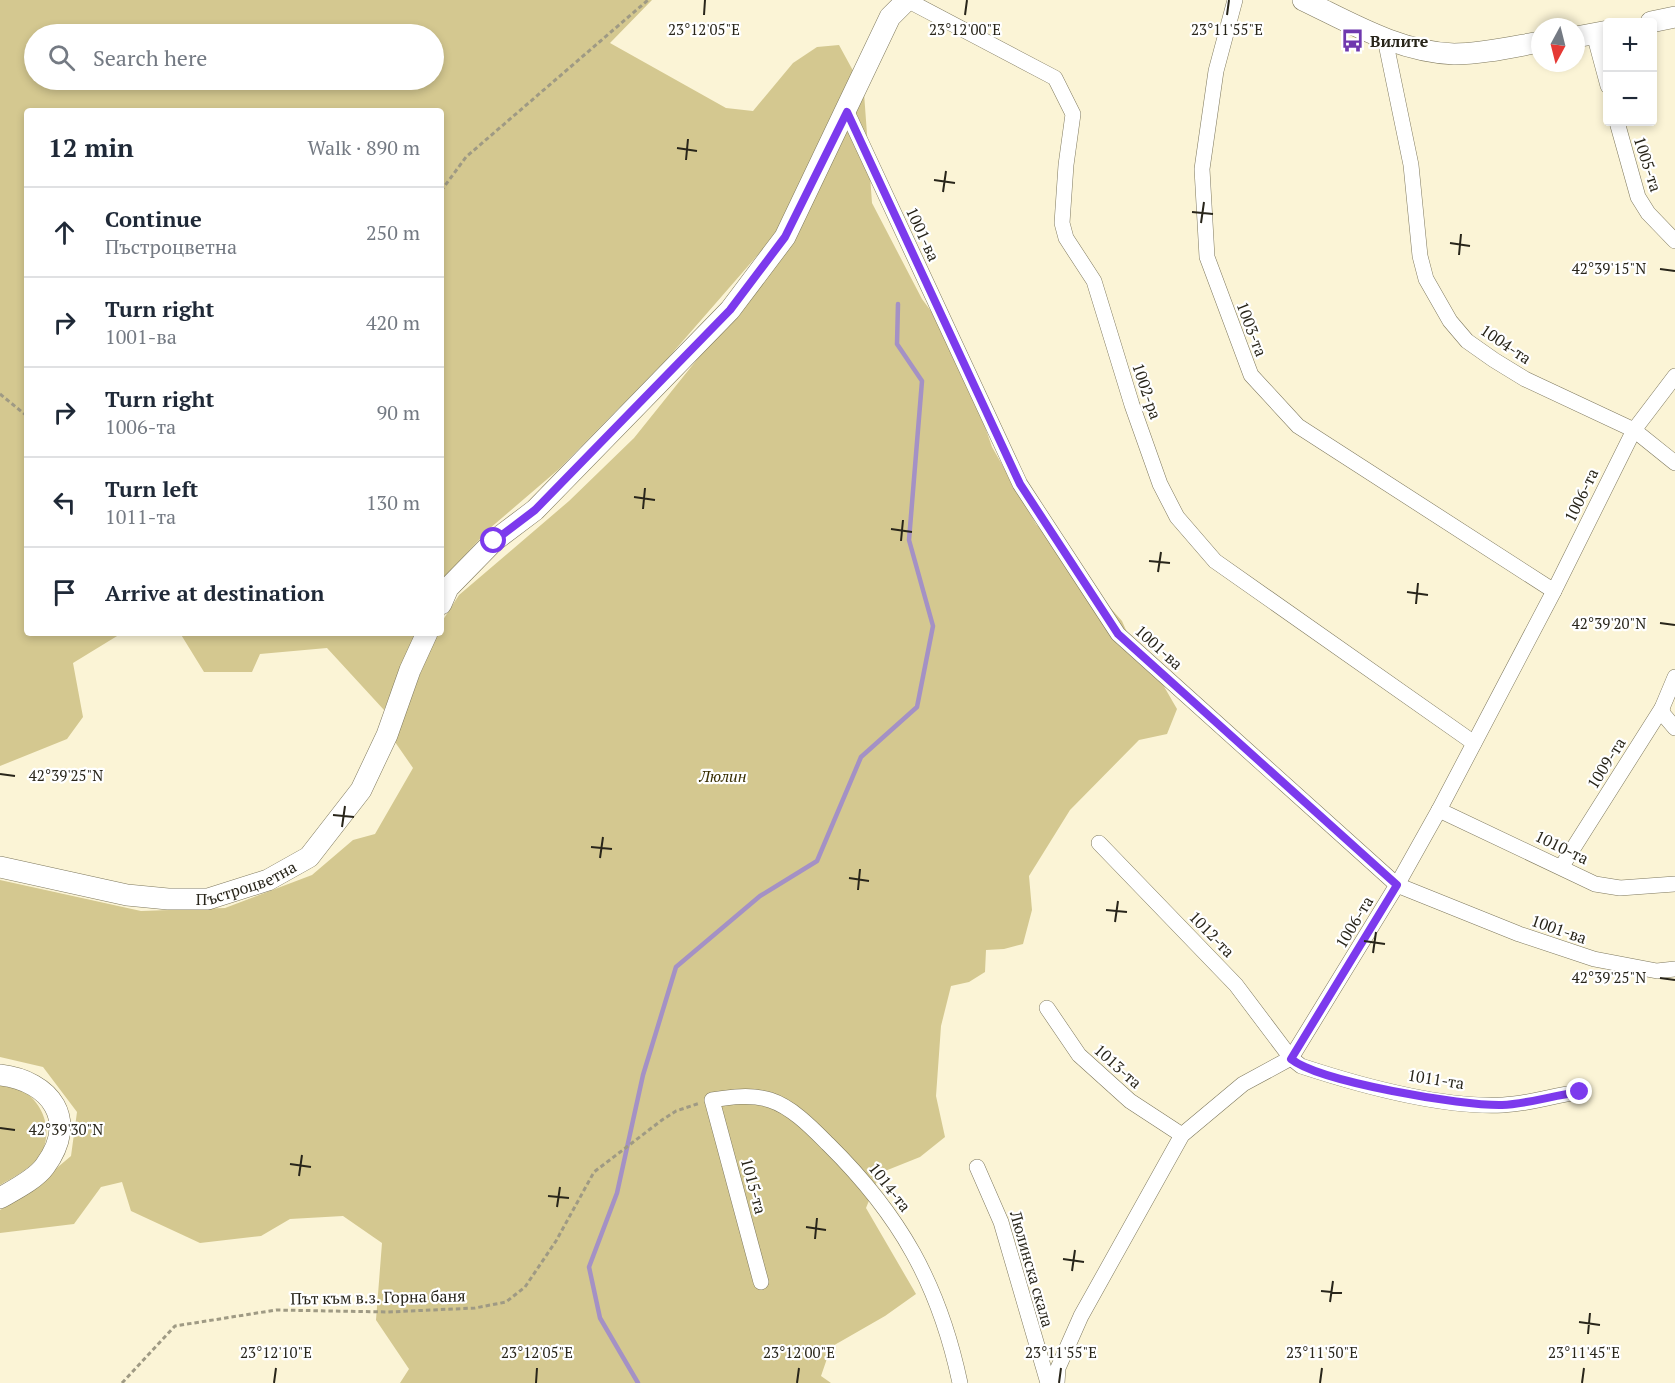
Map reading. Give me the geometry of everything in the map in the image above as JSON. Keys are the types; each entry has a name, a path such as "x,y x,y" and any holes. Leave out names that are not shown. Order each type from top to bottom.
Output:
{"street":[{"path":"444,597 448,588 494,541 535,510 730,310 785,237 847,112 890,17 907,0"},
{"name":"1002-ра","path":"907,0 1055,78 1066,97 1073,114 1062,223 1066,238 1094,281 1132,405 1160,484 1177,517 1215,561 1474,743"},
{"name":"1003-та","path":"1235,0 1216,71 1203,180 1207,257 1251,375 1298,426 1554,591"},
{"path":"1304,0 1385,39 1409,47 1453,54 1531,43"},
{"path":"1657,21 1675,17"},
{"path":"1593,34 1604,72"},
{"name":"1004-та","path":"1385,39 1411,165 1420,256 1426,279 1436,301 1467,341 1494,360 1525,379 1634,430 1675,463"},
{"name":"1001-ва","path":"847,112 1020,484 1118,634 1397,885 1519,934 1594,959 1657,971 1675,969"},
{"name":"1005-та","path":"1618,126 1638,197 1648,213 1675,241"},
{"name":"1006-та","path":"1291,1059 1397,885 1439,810 1554,591 1634,430 1675,376"},
{"name":"Пъстроцветна","path":"0,867 127,895 168,899 208,899 268,880 309,858 361,790 387,735 410,670 426,636"},
{"name":"1009-та","path":"1562,866 1662,708 1675,677"},
{"path":"1662,708 1666,719 1675,728"},
{"name":"1010-та","path":"1439,810 1608,887 1675,884"},
{"name":"1012-та","path":"1099,843 1236,985 1291,1059"},
{"name":"1013-та","path":"1047,1008 1079,1055 1130,1101 1182,1135"},
{"path":"1057,1383 1058,1368 1081,1316 1182,1135 1243,1084 1291,1059"},
{"name":"1011-та","path":"1291,1059 1301,1066 1321,1072 1421,1097 1502,1105 1580,1092"},
{"path":"0,1075 35,1084 52,1098 60,1118 59,1141 45,1167 0,1198"},
{"name":"1014-та","path":"712,1100 737,1096 771,1100 797,1116 821,1137 880,1200 914,1252 943,1314 960,1383"},
{"name":"1015-та","path":"712,1100 761,1282"},
{"name":"Люлинска скала","path":"977,1167 1001,1222 1048,1383"}],"path":[{"path":"444,186 466,157 648,0"},
{"path":"0,394 24,414"},
{"name":"Път към в.з. Горна баня","path":"122,1383 175,1326 276,1310 388,1312 475,1308 506,1302 525,1287 556,1241 594,1172 669,1115 688,1106 712,1100"}],"green space":[{"path":"0,0 652,0 610,43 726,108 753,111 793,63 817,47 839,45 857,78 776,234 668,358 559,469 489,529 444,578 444,108 24,108 24,636 117,636 73,663 83,717 67,739 0,766"},
{"name":"Люлин","path":"864,93 872,203 922,299 957,346 992,447 1036,524 1122,621 1141,664 1162,683 1177,709 1167,734 1139,740 1070,810 1029,876 1032,910 1023,944 1004,949 986,950 985,972 969,982 951,986 941,1026 936,1096 945,1137 920,1157 880,1173 866,1208 916,1294 885,1316 831,1347 821,1376 831,1383 400,1383 409,1369 376,1320 382,1243 343,1216 290,1219 261,1236 200,1243 131,1211 122,1182 101,1187 74,1224 0,1233 0,1210 27,1193 71,1156 77,1112 43,1067 0,1057 0,880 141,911 225,908 312,875 353,840 375,834 413,768 395,742 434,636 444,636 444,618 459,595 569,501 634,438 780,256"},
{"path":"182,636 415,636 384,710 327,648 260,654 252,672 204,672"},
{"path":"0,1084 22,1090 31,1097 44,1116 46,1139 40,1156 35,1161 0,1185"}],"waterway":[{"path":"638,1383 600,1318 589,1267 617,1193 643,1075 676,967 760,896 817,861 861,757 917,707 933,626 909,540 922,381 897,344 898,304"}],"place":[{"name":"Вилите","path":"1352,41"}],"route":[{"path":"494,541 535,510 730,310 785,237 847,112 1020,484 1118,634 1397,885 1291,1059 1301,1066 1321,1072 1421,1097 1502,1105 1580,1092"}]}
